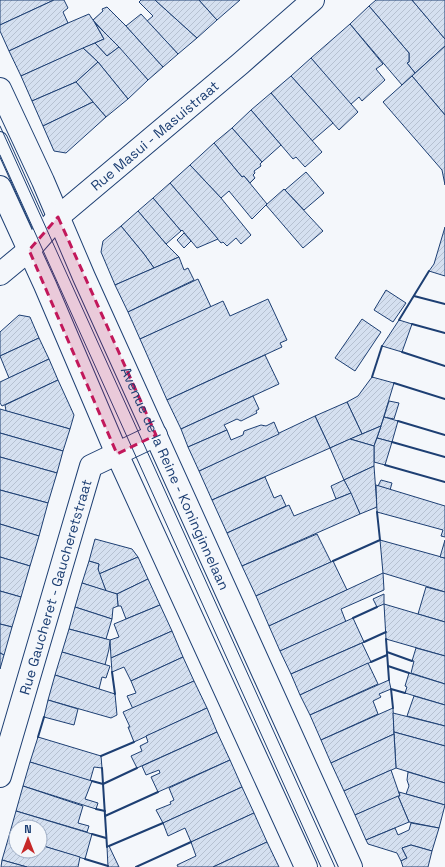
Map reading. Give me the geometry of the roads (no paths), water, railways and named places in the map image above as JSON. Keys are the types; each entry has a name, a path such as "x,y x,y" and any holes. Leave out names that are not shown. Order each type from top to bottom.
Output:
{"street":[{"name":"Rue Masui - Masuistraat","path":"0,274 29,250 58,218 240,64 312,0"},
{"name":"Avenue de la Reine - Koninginnelaan","path":"0,89 43,181 84,277 352,867"},
{"path":"0,187 29,250 117,454 306,867"},
{"name":"Rue Gaucheret - Gaucheretstraat","path":"0,776 91,466 156,435"}],"lane":[{"path":"0,139 43,234"}],"tram line":[{"path":"0,126 335,867"},
{"path":"0,155 321,867"}]}
